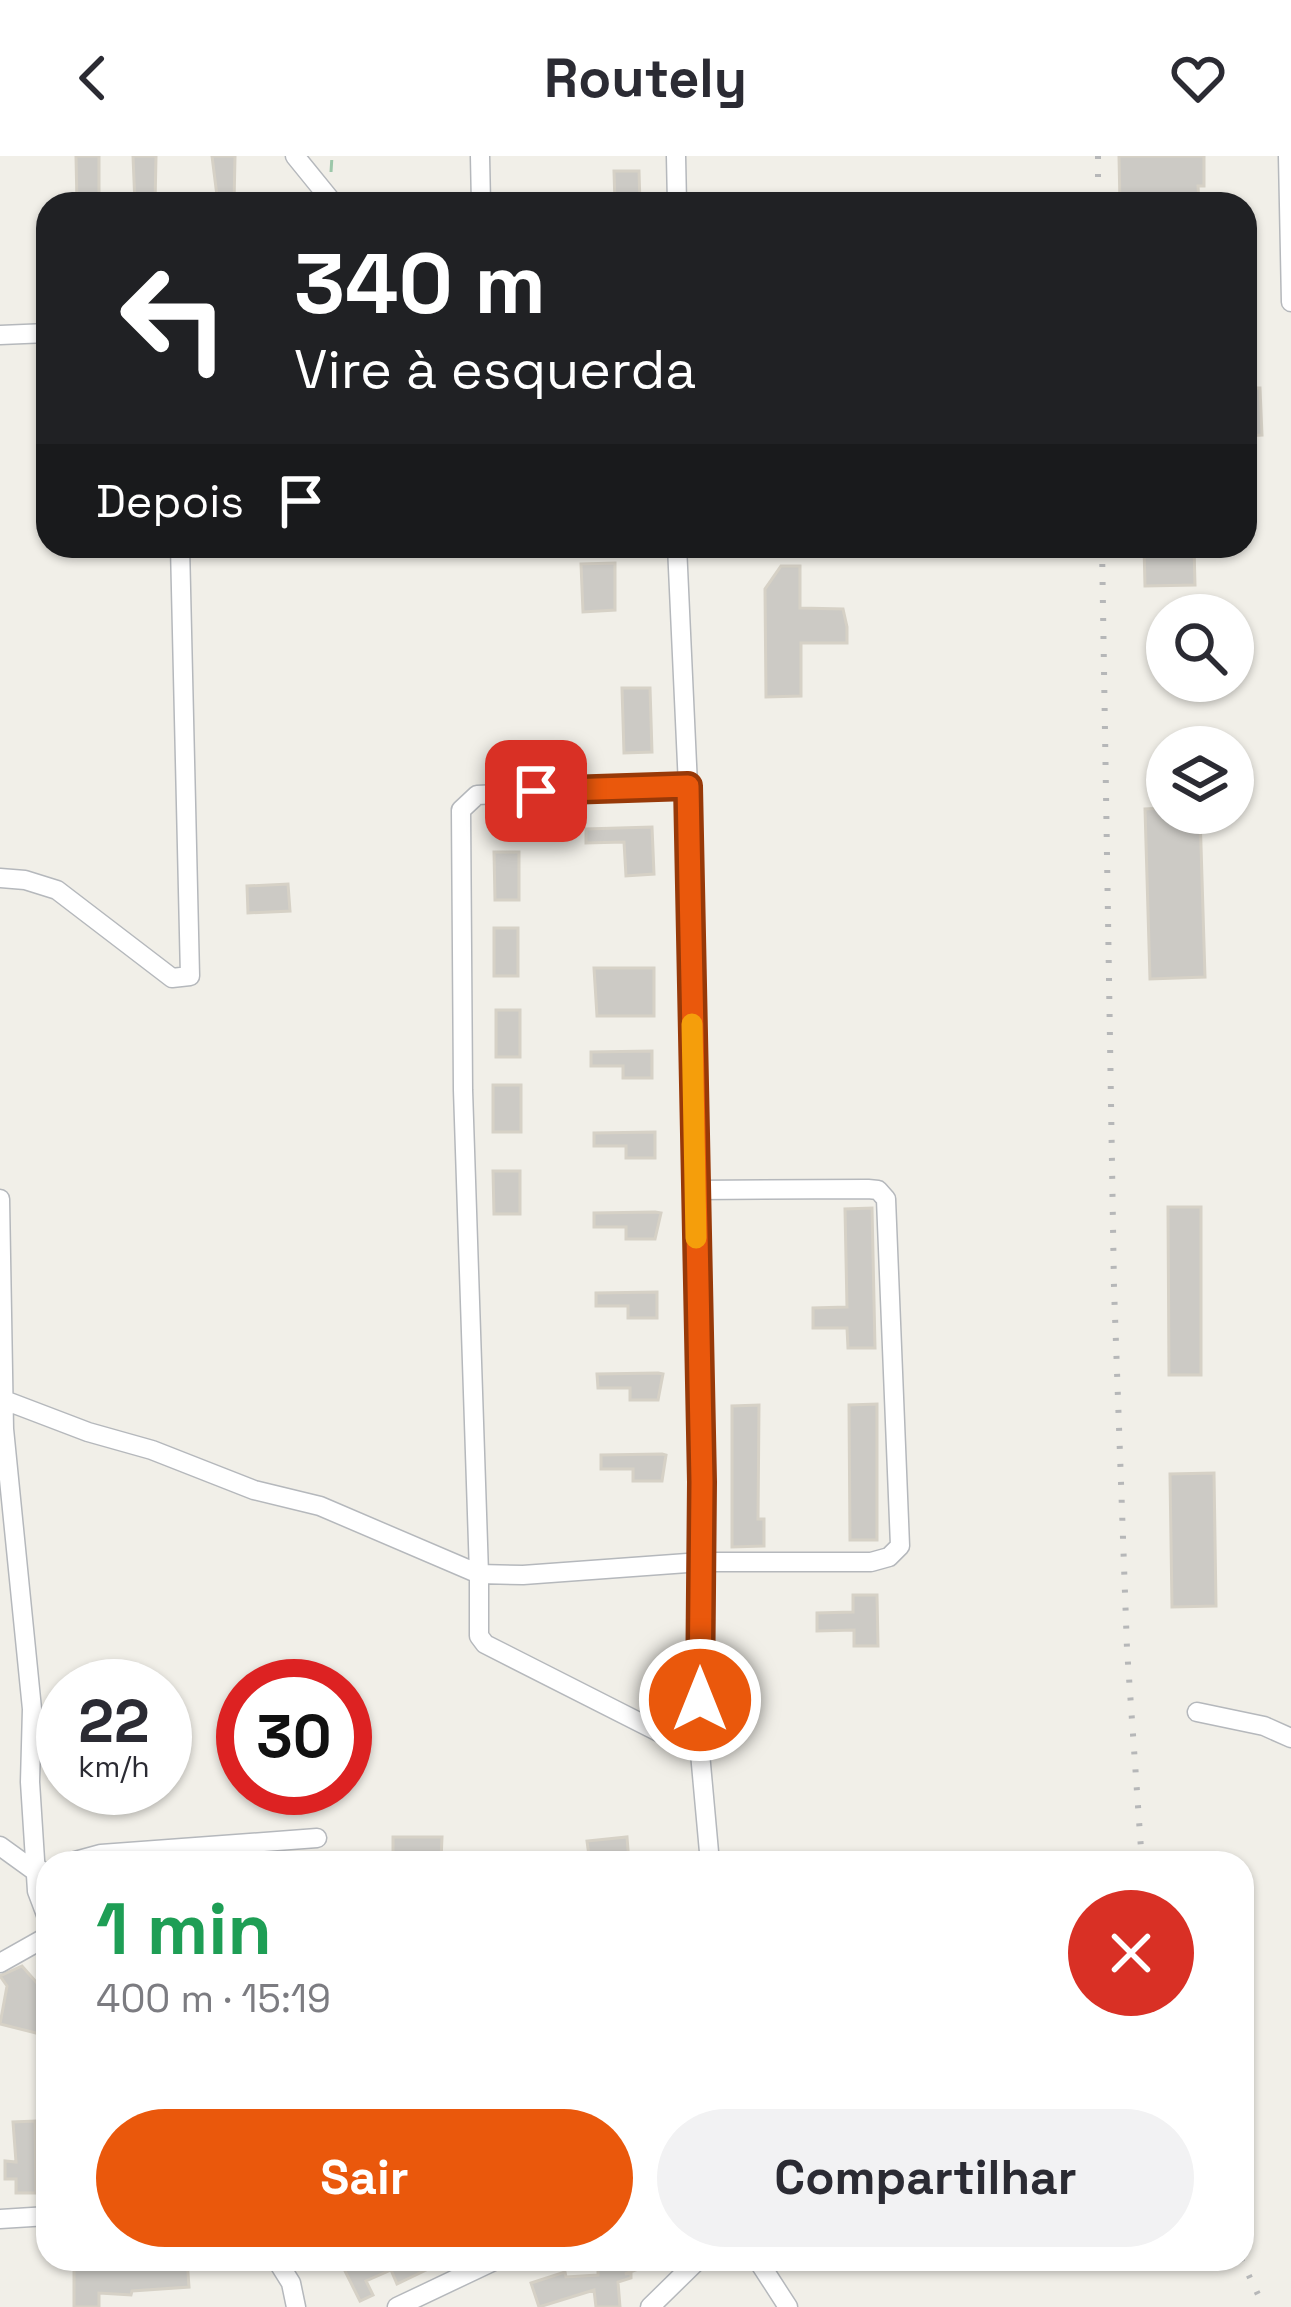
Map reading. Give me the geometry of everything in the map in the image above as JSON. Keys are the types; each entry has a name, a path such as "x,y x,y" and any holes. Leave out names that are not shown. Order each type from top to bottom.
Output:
{"street":[{"path":"295,156 324,192"},
{"path":"480,156 481,192"},
{"path":"676,156 677,192"},
{"path":"1288,156 1291,302"},
{"path":"0,335 36,334"},
{"path":"0,878 57,890 172,978 186,979 191,973 180,558"},
{"path":"678,558 688,786 700,1753 709,1851"},
{"path":"688,786 477,795 461,811 463,1090 479,1636 485,1644 700,1753"},
{"path":"4,1400 254,1490 320,1506 478,1574 701,1562 871,1562 889,1557 900,1546 886,1199 878,1190 868,1189 695,1190"},
{"path":"0,1199 4,1429 32,1709 30,1782 39,1851"},
{"path":"1197,1712 1264,1726 1291,1738"},
{"path":"142,1851 317,1838"},
{"path":"0,1846 36,1867"},
{"path":"0,1963 36,1943"},
{"path":"0,2217 36,2216"},
{"path":"284,2271 296,2307"},
{"path":"397,2307 473,2271"},
{"path":"650,2307 687,2271"},
{"path":"765,2271 788,2307"}],"building":[{"path":"76,156 99,156 99,192 77,192"},
{"path":"133,156 156,156 155,192 134,192"},
{"path":"212,156 235,156 234,192 216,192"},
{"path":"1119,156 1204,156 1204,186 1198,186 1198,192 1120,192"},
{"path":"614,171 639,171 640,192 615,192"},
{"path":"1257,388 1260,388 1262,435 1257,435"},
{"path":"1144,558 1194,558 1195,585 1145,586"},
{"path":"615,563 615,610 583,612 581,564"},
{"path":"781,566 800,566 800,608 843,609 847,643 801,643 801,696 766,697 765,589"},
{"path":"622,688 650,688 652,752 624,753"},
{"path":"1145,809 1146,834 1201,834 1205,977 1150,979"},
{"path":"652,827 654,874 626,876 624,842 586,843 586,829"},
{"path":"494,852 519,852 519,900 495,900"},
{"path":"288,884 290,911 248,913 247,886"},
{"path":"494,928 518,928 518,976 494,976"},
{"path":"594,968 654,968 654,1016 597,1016"},
{"path":"496,1010 520,1010 520,1057 496,1057"},
{"path":"652,1051 652,1078 623,1078 623,1066 591,1066 591,1052"},
{"path":"493,1085 521,1085 521,1132 493,1132"},
{"path":"655,1132 655,1158 626,1158 626,1146 594,1146 594,1133"},
{"path":"493,1171 520,1171 520,1214 494,1214"},
{"path":"1168,1207 1201,1207 1201,1375 1169,1375"},
{"path":"872,1208 875,1348 848,1348 847,1328 813,1328 813,1308 847,1307 845,1209"},
{"path":"594,1213 661,1213 655,1239 626,1239 626,1227 594,1227"},
{"path":"657,1292 657,1318 628,1318 628,1306 596,1306 596,1293"},
{"path":"597,1374 663,1374 658,1400 630,1400 630,1388 598,1388"},
{"path":"877,1404 877,1540 850,1540 849,1405"},
{"path":"759,1405 758,1519 764,1519 764,1546 732,1547 732,1406"},
{"path":"601,1455 666,1455 662,1481 633,1481 633,1469 601,1469"},
{"path":"1214,1473 1216,1606 1172,1607 1170,1474"},
{"path":"853,1595 877,1595 878,1646 854,1646 854,1630 817,1631 817,1613 853,1612"},
{"path":"393,1837 442,1837 441,1851 393,1851"},
{"path":"627,1837 628,1851 588,1851 587,1841"},
{"path":"22,1966 36,1982 36,2033 0,2024 7,1986 0,1976"},
{"path":"35,2121 36,2193 16,2193 16,2179 5,2179 5,2161 16,2162 13,2122"},
{"path":"74,2271 188,2271 189,2287 132,2291 131,2295 99,2293 99,2307 74,2307"},
{"path":"345,2271 389,2271 366,2281 373,2295 360,2301"},
{"path":"391,2271 424,2271 397,2284"},
{"path":"598,2271 633,2271 625,2274 631,2273 631,2278 618,2282 620,2307 596,2307 594,2290 539,2307 531,2283 565,2272 566,2277 598,2275"}],"railway":[{"path":"1098,156 1098,192"},
{"path":"1102,558 1114,1288 1127,1649 1141,1851"},
{"path":"1247,2271 1264,2307"}],"slow traffic":[{"path":"692,1024 696,1238"}],"route":[{"path":"536,791 688,786 702,1482 700,1700"}]}
